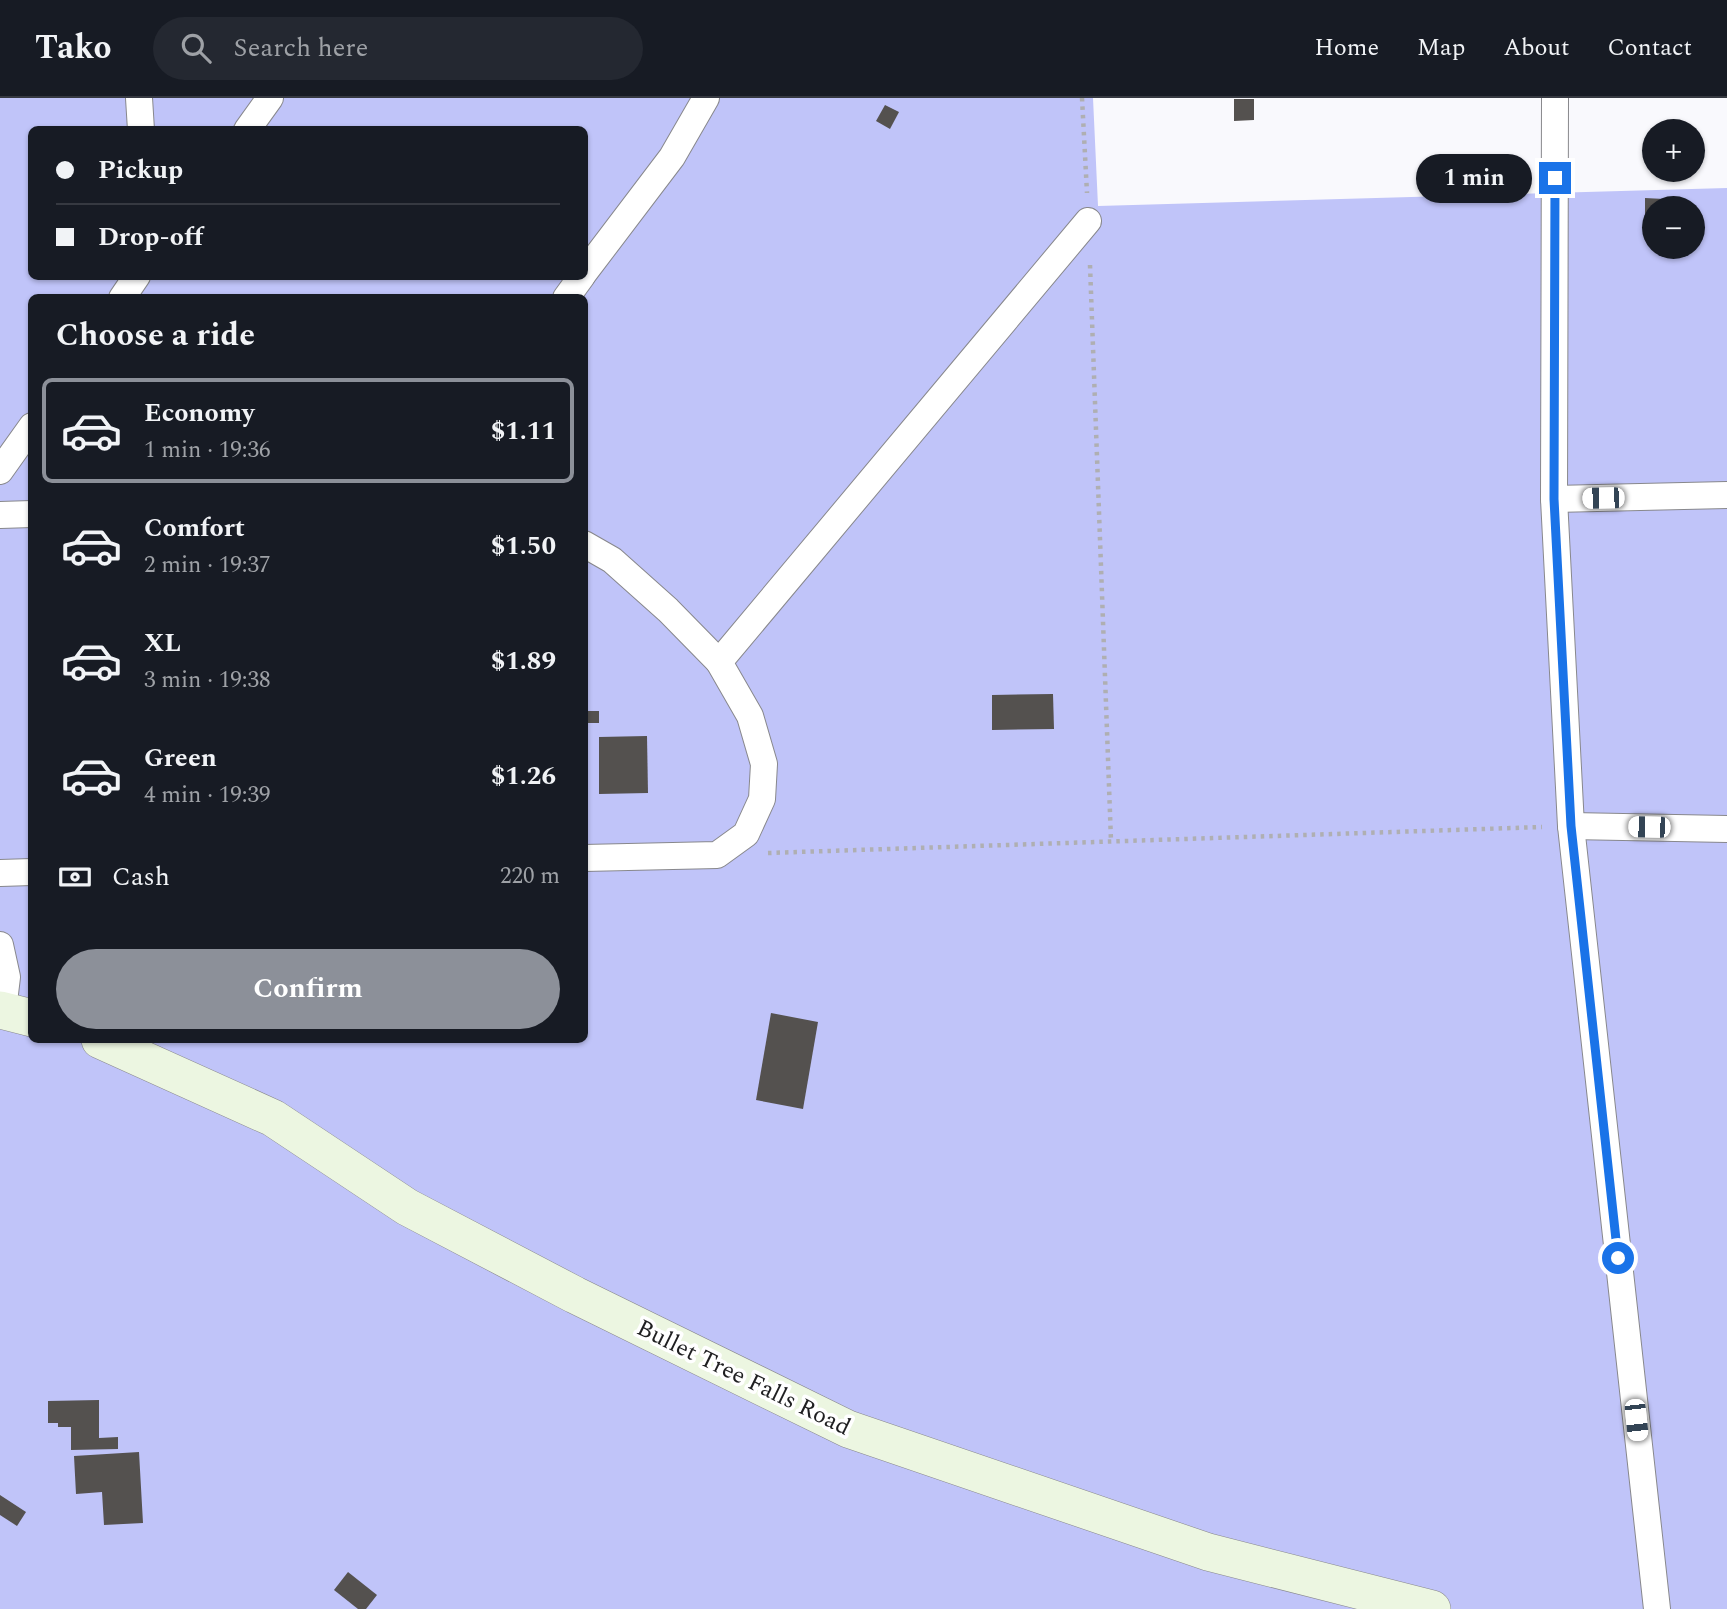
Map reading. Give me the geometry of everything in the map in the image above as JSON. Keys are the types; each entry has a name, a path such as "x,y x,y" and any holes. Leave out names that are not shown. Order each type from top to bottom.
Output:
{"main road":[{"name":"Bullet Tree Falls Road","path":"107,1043 273,1118 407,1207 575,1294 848,1429 1208,1552 1432,1609"}],"street":[{"path":"139,98 141,126"},
{"path":"250,126 270,98"},
{"path":"588,268 672,157 706,98"},
{"path":"1556,98 1554,499 1571,826 1657,1609"},
{"path":"719,662 1088,220"},
{"path":"0,471 28,432"},
{"path":"1554,499 1727,495"},
{"path":"0,515 28,514"},
{"path":"588,546 611,560 719,662 750,716 764,764 762,799 746,834 717,855 588,858"},
{"path":"1571,826 1727,829"},
{"path":"0,873 28,872"},
{"path":"0,945 11,1013"}],"path":[{"path":"1082,98 1111,841"},
{"path":"717,855 1571,826"}],"shaded area":[{"path":"0,98 1093,98 1098,206 1727,188 1727,1609 0,1609"}],"building":[{"path":"1234,99 1254,99 1254,120 1234,121"},
{"path":"885,105 899,112 890,129 876,121"},
{"path":"1053,694 1054,729 992,730 992,695"},
{"path":"588,711 599,711 599,723 588,723"},
{"path":"647,736 648,793 599,794 599,737"},
{"path":"771,1013 818,1022 803,1109 756,1100"},
{"path":"99,1400 99,1438 118,1437 118,1449 71,1450 71,1427 58,1427 58,1423 48,1423 48,1401"},
{"path":"139,1452 143,1523 104,1525 102,1492 76,1494 74,1456"},
{"path":"0,1495 26,1512 17,1526 0,1515"},
{"path":"348,1572 377,1595 366,1609 358,1609 334,1590"}],"route":[{"path":"1555,178 1554,499 1571,826 1618,1258"}]}
